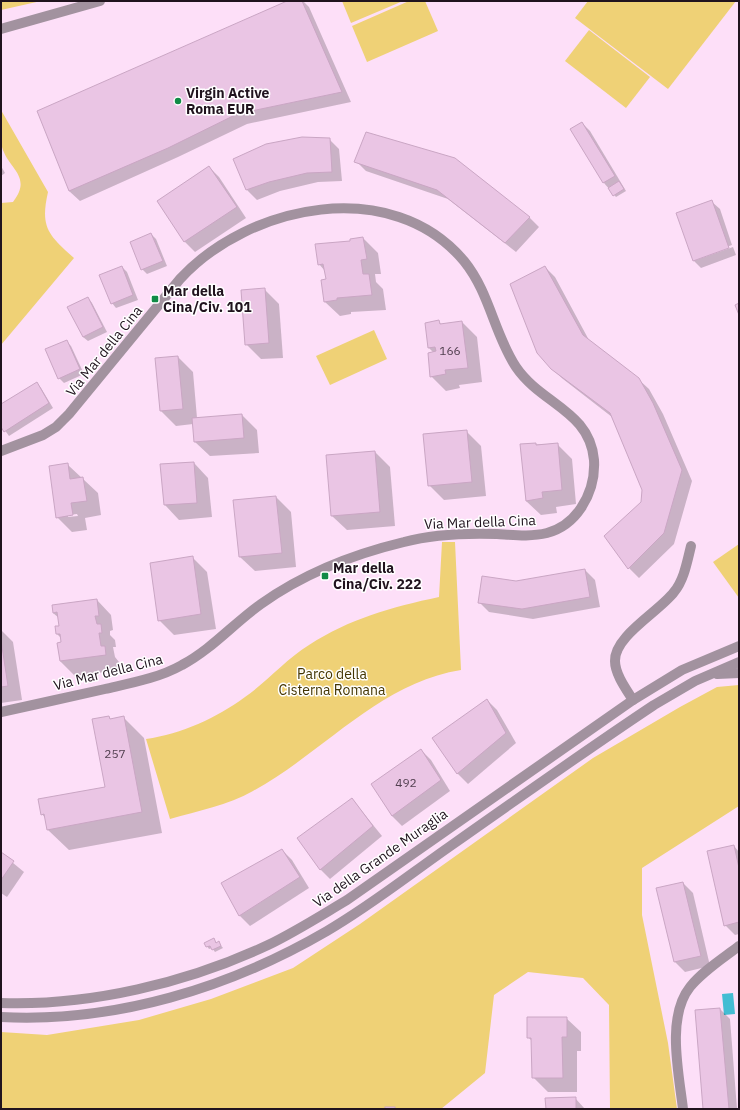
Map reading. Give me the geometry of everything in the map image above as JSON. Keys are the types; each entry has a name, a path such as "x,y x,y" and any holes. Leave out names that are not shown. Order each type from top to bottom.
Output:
{"street":[{"path":"1,29 100,1"},
{"name":"Via Mar della Cina","path":"1,451 38,438 56,427 66,417 180,279 191,267 212,251 237,234 270,220 317,210 345,209 378,212 408,220 433,233 459,255 471,269 480,286 503,345 518,370 537,390 574,417 586,432 593,452 594,469 592,485 582,507 566,525 552,532 533,535 446,536 411,540 374,551 329,567 279,592 251,612 208,648 180,666 141,680 1,712"},
{"path":"632,700 617,670 615,661 617,649 630,632 659,609 675,592 683,575 691,546"},
{"name":"Via della Grande Muraglia","path":"1,1004 57,1002 145,987 198,973 267,945 302,927 347,900 632,700 677,673 739,646"},
{"path":"1,1017 32,1018 80,1014 145,1004 211,985 282,956 347,919 654,705 681,688 739,662"},
{"path":"711,674 739,673"},
{"path":"683,1109 676,1045 680,1005 685,994 696,980 739,946"}],"green space":[{"path":"1,1 41,1 1,10"},
{"path":"342,1 403,1 351,23"},
{"path":"409,1 425,1 438,31 367,62 352,26"},
{"path":"588,1 736,1 668,89 575,18"},
{"path":"589,30 650,77 626,108 565,61"},
{"path":"1,110 48,192 45,214 48,230 58,243 74,258 1,345 1,203 13,202 19,193 21,186 20,179 5,155 2,147"},
{"path":"374,330 387,359 330,385 316,356"},
{"name":"Parco della Cisterna Romana","path":"442,542 455,542 461,670 431,677 404,689 378,704 352,721 304,758 253,791 223,804 170,819 146,739 159,737 185,729 222,712 253,691 300,651 340,628 371,615 404,605 439,597"},
{"path":"739,544 739,598 713,562"},
{"path":"739,685 739,806 642,868 642,915 668,1043 677,1109 610,1109 609,1005 583,978 528,972 494,995 485,1073 441,1109 1,1109 1,1032 47,1035 139,1020 211,999 293,968 360,924 593,758 717,687"}],"water":[{"path":"733,993 735,1014 724,1015 722,994"}],"building":[{"name":"Virgin Active Roma EUR","path":"287,1 302,1 342,92 237,114 168,148 69,191 37,111"},
{"path":"582,122 615,176 603,183 570,129"},
{"path":"366,132 455,158 530,217 505,243 437,190 354,162"},
{"path":"302,137 330,138 332,172 307,173 269,182 246,190 233,159 266,144"},
{"path":"209,166 237,207 184,242 157,201"},
{"path":"619,181 624,189 613,196 608,188"},
{"path":"712,200 729,248 693,261 676,213"},
{"path":"151,233 163,261 141,270 130,242"},
{"path":"363,237 367,259 361,260 363,274 369,274 372,295 337,298 337,300 324,302 321,280 326,279 323,264 318,265 315,244 350,241 350,239"},
{"path":"122,266 133,295 111,304 99,275"},
{"path":"545,266 583,335 639,378 653,403 682,470 664,533 628,569 604,536 641,502 642,490 610,413 551,369 537,353 510,284"},
{"path":"265,288 269,343 245,345 241,290"},
{"path":"88,297 103,327 83,337 67,307"},
{"path":"739,303 739,315 735,305"},
{"path":"439,320 440,324 462,321 468,368 445,370 446,374 430,377 428,353 436,351 435,347 428,348 425,323"},
{"path":"67,340 80,369 58,379 45,349"},
{"path":"178,356 183,409 160,411 155,358"},
{"path":"37,382 49,403 4,432 1,427 1,404"},
{"path":"242,414 244,438 194,442 192,418"},
{"path":"467,430 472,482 428,486 423,434"},
{"path":"536,443 536,445 558,443 562,490 542,492 543,498 526,501 520,444"},
{"path":"375,451 380,512 331,516 326,455"},
{"path":"194,462 197,503 164,505 160,464"},
{"path":"68,463 70,479 83,477 87,501 71,503 73,515 56,518 49,466"},
{"path":"276,496 282,553 239,557 233,500"},
{"path":"193,556 201,614 158,621 150,563"},
{"path":"585,569 590,597 522,609 478,603 482,576 516,581"},
{"path":"97,599 99,616 95,616 97,624 101,624 102,633 99,633 101,646 105,646 106,655 60,661 57,643 61,642 60,634 56,634 55,626 59,626 57,612 53,613 52,605"},
{"path":"1,640 8,686 1,687"},
{"path":"487,699 506,733 457,774 432,738"},
{"path":"109,716 110,719 124,716 142,812 47,830 44,814 41,815 38,799 105,787 92,719"},
{"path":"421,749 441,780 392,816 371,784"},
{"path":"352,798 373,826 320,870 297,838"},
{"path":"734,845 739,868 739,922 724,926 707,851"},
{"path":"282,849 300,877 239,916 221,883"},
{"path":"1,852 14,861 1,880"},
{"path":"683,882 701,956 674,962 656,888"},
{"path":"214,938 216,943 219,941 221,946 212,950 210,946 206,947 204,943"},
{"path":"720,1008 729,1109 703,1109 695,1010"},
{"path":"527,1017 567,1017 567,1037 562,1037 563,1078 532,1078 531,1038 527,1038"},
{"path":"576,1097 576,1109 546,1109 545,1098"},
{"path":"385,1107 395,1107 395,1109 385,1109"}],"place":[{"name":"Virgin Active Roma EUR","path":"178,101"},
{"name":"Mar della Cina/Civ. 101","path":"155,299"},
{"name":"Mar della Cina/Civ. 222","path":"325,576"}]}
